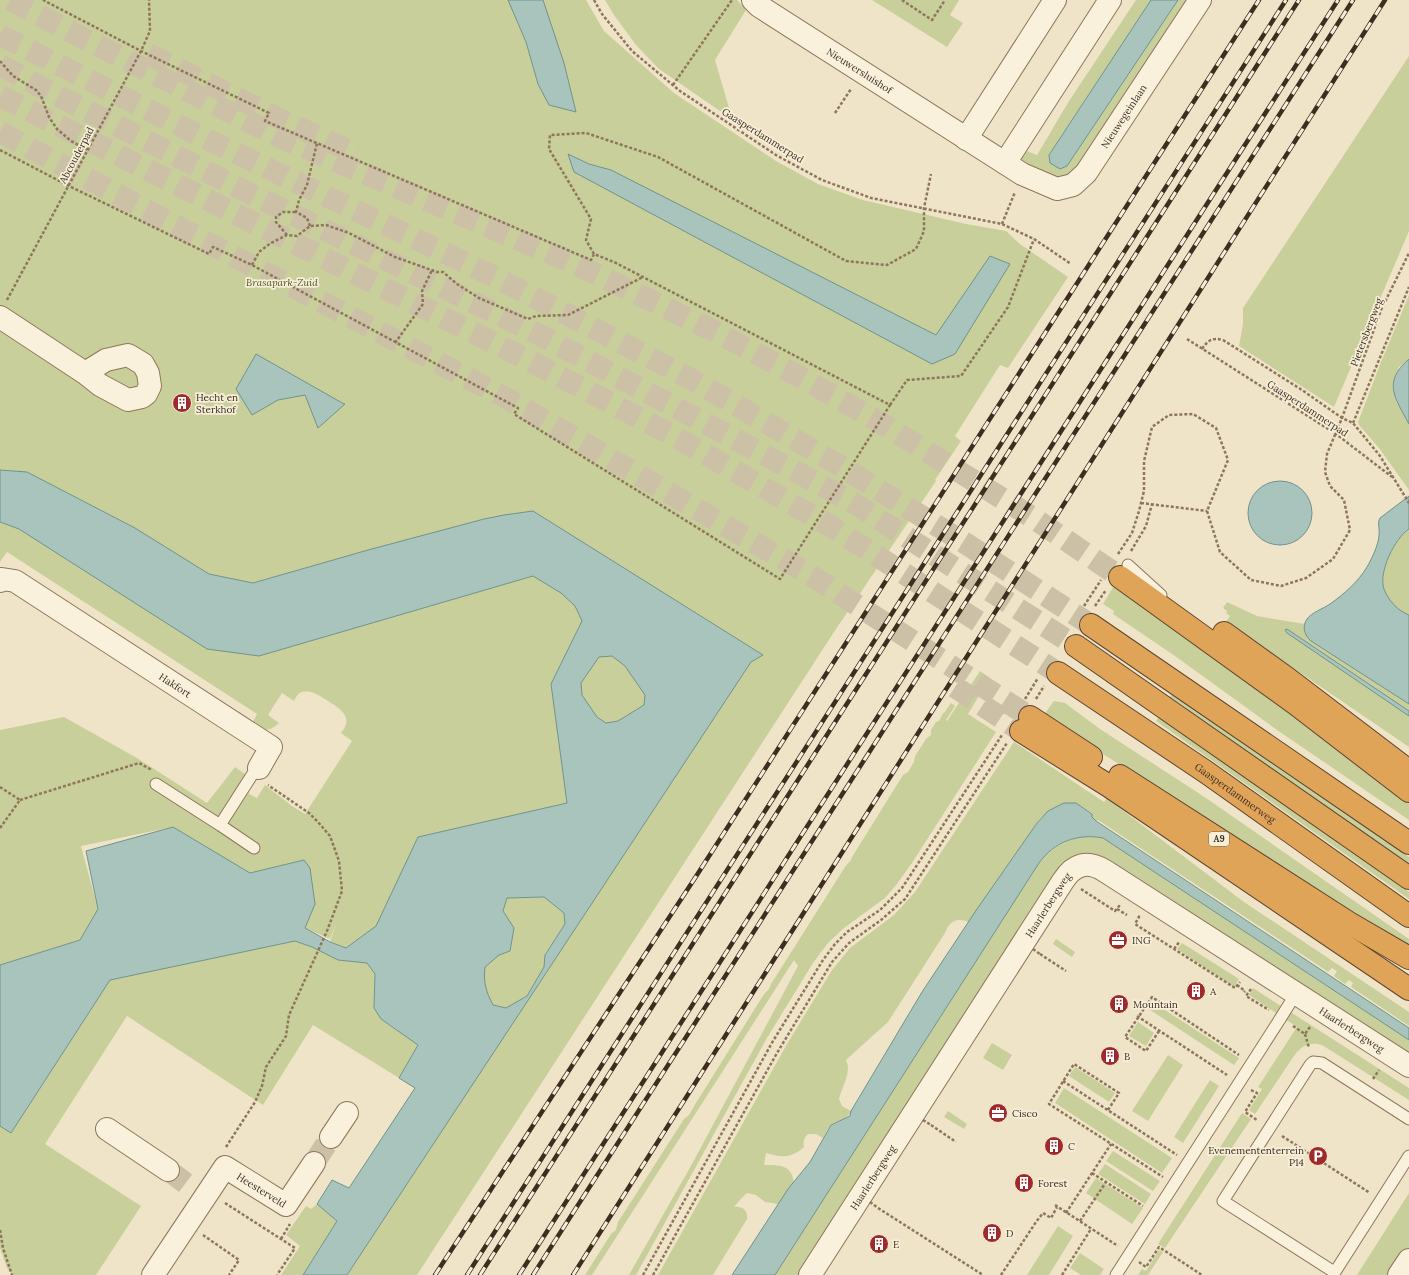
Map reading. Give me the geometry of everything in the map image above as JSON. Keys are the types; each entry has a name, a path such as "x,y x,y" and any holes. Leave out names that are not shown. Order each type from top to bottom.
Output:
{"highway":[{"path":"1122,569 1215,645 1409,791"},
{"path":"1122,569 1254,654 1409,771"},
{"path":"1091,618 1409,843"},
{"path":"1076,646 1409,878"},
{"name":"Gaasperdammerweg","path":"1051,679 1218,781 1409,916"},
{"name":"A9","path":"1024,722 1409,958"},
{"name":"A9","path":"1024,722 1109,786 1409,989"}],"street":[{"name":"Nieuwersluishof","path":"753,0 759,6 1013,169"},
{"path":"966,139 1054,0"},
{"path":"1013,169 1110,0"},
{"name":"Nieuwegeinlaan","path":"1013,169 1057,189 1073,185 1086,173 1200,0"},
{"path":"2,311 85,373"},
{"name":"Hakfort","path":"0,581 2,579 15,581 271,747 255,771"},
{"name":"Haarlerbergweg","path":"810,1275 1062,881 1068,873 1075,868 1089,864 1100,868 1293,998 1409,1066"},
{"path":"331,1137 347,1113"},
{"path":"106,1129 168,1170"},
{"name":"Heesterveld","path":"153,1275 187,1224 202,1192 225,1167 286,1205 314,1163"},
{"path":"1399,1275 1409,1260"}],"lane":[{"path":"1215,645 1306,694"},
{"name":"Hakfort","path":"220,825 255,771"},
{"path":"156,784 254,848"},
{"path":"1116,1275 1293,998"},
{"path":"1409,1119 1322,1063 1313,1062 1310,1064 1223,1201 1333,1274 1409,1156"}],"path":[{"path":"43,0 141,51 269,113 265,121 591,260 594,254"},
{"name":"Abcouderpad","path":"2,311 141,51 150,31 149,0"},
{"name":"Gaasperdammerpad","path":"594,0 602,14 632,51 673,85 776,155 822,180 871,198 1002,224 1034,239 1071,264"},
{"path":"673,85 732,0"},
{"path":"902,0 932,20 945,0"},
{"path":"0,61 13,76 36,90 41,96 49,118 57,129 70,140 88,150"},
{"path":"835,113 862,72"},
{"path":"890,405 614,262 594,254 586,240 592,219 549,149 550,135 586,133 658,157 846,261 887,265 916,249 924,231 924,208 932,174"},
{"path":"296,212 299,200 307,185 317,143"},
{"path":"0,150 69,186 209,254 213,247 252,265 518,408 514,414 780,579 907,380 961,376 1008,307 1034,239"},
{"path":"1002,224 1013,169"},
{"path":"287,235 276,222 276,216 283,212 296,212 307,218 310,226"},
{"path":"252,265 259,252 271,243 287,235 298,236 310,226 326,225 349,233 395,257 432,270 444,272 457,284 480,298 528,319 536,316 568,315 643,277"},
{"name":"Pietersbergweg","path":"1336,434 1381,310 1409,253"},
{"path":"395,343 423,304 422,292 432,270"},
{"path":"1353,423 1409,287"},
{"name":"Gaasperdammerpad","path":"1187,339 1336,434 1394,479 1409,503"},
{"path":"1202,349 1210,340 1223,340 1302,390 1342,418 1353,423 1380,456 1394,479"},
{"path":"1141,502 1207,512"},
{"path":"1091,618 1122,569 1146,526 1152,504"},
{"path":"654,1275 777,1053 832,962 849,943 881,920 905,899 1024,722 1051,679"},
{"path":"0,828 20,800 139,763 150,769 156,784"},
{"path":"225,1167 219,1159 254,1102 262,1086 266,1067 286,1036 289,1014 327,931 342,891 339,861 330,836 309,813 255,771"},
{"path":"0,787 20,800"},
{"path":"1077,895 1081,889 1115,911 1117,909 1127,915"},
{"path":"1093,897 1095,893"},
{"path":"1117,909 1120,905 1126,909"},
{"path":"1138,917 1135,924 1235,988 1239,981 1242,984"},
{"path":"1159,939 1162,934"},
{"path":"1174,949 1177,945"},
{"path":"1032,949 1066,971"},
{"path":"1237,985 1245,990 1244,992"},
{"path":"1159,1031 1146,1051 1125,1037 1152,997 1252,1063"},
{"path":"1138,1017 1257,1094 1245,1112 1380,1200"},
{"path":"1297,1028 1305,1034 1311,1026"},
{"path":"1108,1110 1119,1093 1074,1064 1049,1104 1174,1184"},
{"path":"1063,1081 1188,1162"},
{"path":"923,1120 956,1142"},
{"path":"1066,1213 1111,1144"},
{"path":"1092,1173 1155,1214"},
{"path":"1080,1221 1106,1182"},
{"path":"202,1192 295,1248 277,1275"},
{"path":"870,1202 983,1275"},
{"path":"1001,1275 1043,1213 1051,1218 1056,1206 1120,1247 1128,1255 1146,1267 1159,1247 1202,1275"},
{"path":"187,1224 239,1260 229,1275"},
{"path":"1062,1275 1091,1229"},
{"path":"0,1230 3,1248 12,1275"}],"green space":[{"name":"Brasapark-Zuid","path":"0,0 508,0 526,42 538,84 576,112 564,63 543,0 586,0 604,31 674,93 776,161 818,184 863,200 966,224 1006,231 1020,244 1068,277 1008,368 1000,365 955,436 961,441 935,480 936,481 836,629 417,1275 347,1275 751,662 763,655 533,511 484,519 253,583 209,574 135,528 27,472 0,470"},
{"path":"605,0 737,0 746,10 715,60 732,118 659,69 636,45"},
{"path":"872,0 959,0 950,15 963,23 947,47"},
{"path":"1136,0 1151,0 1049,155 1050,163 1060,168 1067,166 1178,0 1188,0 1081,167 1076,172 1065,177 1052,178 1039,174 1021,165 1020,157 1022,149 1037,155 1069,101"},
{"path":"1409,56 1409,231 1334,407 1239,346 1243,324 1243,308"},
{"path":"1409,295 1409,359 1399,367 1393,385 1396,401 1409,424 1409,490 1358,422"},
{"path":"0,522 19,529 258,656 533,576 561,593 575,606 582,621 551,684 567,803 418,837 376,926 346,948 330,942 337,921 330,939 305,928 304,860 250,874 173,827 81,846 98,909 80,940 0,965 0,730 64,717 137,758 207,803 235,767 245,774 249,794 257,798 265,785 305,814 352,741 341,733 345,728 346,723 344,714 333,704 312,692 305,691 299,693 294,701 282,693 268,715 279,723 272,728 265,730 251,726 257,714 7,552 0,562"},
{"path":"1409,529 1409,615 1397,608 1391,601 1384,589 1383,574 1393,548 1398,540"},
{"path":"1115,584 1409,799 1409,820 1277,730 1175,656 1113,614 1114,611 1103,604"},
{"path":"1227,602 1257,616 1305,624 1305,632 1311,641 1409,704 1409,747 1228,622 1227,620 1230,616 1223,608"},
{"path":"612,655 625,666 645,695 644,705 618,721 606,723 597,717 582,696 581,683 599,657"},
{"path":"980,671 990,678 968,714 996,732 912,863 885,898 844,928 828,943 813,963 767,1038 636,1275 629,1275 692,1164 798,966 794,960 592,1275 585,1275 611,1234 616,1230 618,1222 684,1119 689,1115 764,994 769,989 845,867 851,860 903,775 908,772 914,762 915,756 926,739 931,735 931,730 936,722 939,721 951,703 955,706 946,720 947,721"},
{"path":"1172,694 1409,857 1409,872 1170,697"},
{"path":"1054,701 1065,703 1100,729 1206,798 1409,939 1409,948 1043,716"},
{"path":"1159,717 1409,892 1409,899 1156,721"},
{"path":"1014,742 1104,802 1107,798 1244,902 1409,1012 1409,1026 1351,987 1353,983 1349,980 1345,984 1334,976 1337,971 1332,968 1328,972 1098,820 1096,821 1092,817 1092,813 1076,803 1065,804 1046,813 1038,821 969,922 957,920 951,923 888,1022 846,1060 848,1070 839,1099 842,1106 851,1111 849,1115 832,1124 823,1138 816,1134 808,1134 804,1140 804,1147 800,1151 786,1156 777,1156 766,1153 764,1165 784,1167 790,1172 794,1182 778,1204 765,1202 756,1195 747,1193 739,1201 734,1207 740,1207 746,1211 747,1219 713,1275 658,1275 787,1044 832,970 850,948 894,915 915,892"},
{"path":"1087,836 1103,838 1409,1040 1409,1057 1092,858 802,1275 775,1275 1039,863 1049,852 1060,845 1073,839"},
{"path":"544,897 564,913 565,924 545,954 544,967 527,996 506,1008 493,1005 485,987 485,967 499,955 514,928 503,911 507,898"},
{"path":"1056,939 1075,952 1072,957 1053,944"},
{"path":"295,941 312,947 338,960 367,963 375,974 374,1007 381,1019 418,1045 399,1078 313,1025 263,1105 127,1016 45,1144 141,1206 96,1275 13,1275 7,1268 0,1248 0,1126 11,1133 110,980"},
{"path":"1182,943 1239,979 1234,987 1177,949"},
{"path":"1253,988 1409,1088 1409,1100 1322,1045 1311,1044 1305,1046 1296,1053 1255,1114 1249,1110 1262,1089 1258,1087 1297,1027 1249,995"},
{"path":"1151,1001 1239,1058 1234,1065 1147,1008"},
{"path":"1138,1022 1154,1033 1146,1046 1129,1036"},
{"path":"992,1043 1012,1055 1003,1070 983,1058"},
{"path":"1168,1055 1183,1065 1148,1121 1132,1111"},
{"path":"1075,1067 1115,1093 1109,1102 1069,1076"},
{"path":"1210,1080 1219,1086 1183,1143 1174,1137"},
{"path":"1064,1088 1172,1158 1162,1173 1055,1103"},
{"path":"948,1111 967,1124 964,1129 944,1117"},
{"path":"1242,1113 1251,1119 1165,1248 1158,1244"},
{"path":"1113,1151 1160,1181 1153,1191 1106,1161"},
{"path":"1105,1164 1151,1194 1145,1204 1098,1174"},
{"path":"1096,1178 1143,1208 1132,1224 1086,1193"},
{"path":"1409,1193 1409,1247 1391,1275 1357,1275"},
{"path":"317,1204 337,1221 303,1275 281,1275 300,1246 286,1235 306,1206 311,1209"},
{"path":"1058,1226 1073,1236 1049,1275 1027,1275"},
{"path":"1159,1250 1163,1252 1148,1275 1138,1275 1142,1269 1146,1271"},
{"path":"1080,1253 1104,1269 1100,1275 1081,1275 1070,1268"}],"water":[{"path":"508,0 543,0 564,63 576,112 549,105 538,84 526,42"},
{"path":"1151,0 1178,0 1067,166 1060,169 1050,163 1049,155"},
{"path":"568,154 589,164 611,170 936,335 990,256 1010,264 955,354 932,364 574,172"},
{"path":"256,354 345,404 318,428 305,395 278,400 252,415 236,389"},
{"path":"1409,359 1409,424 1399,406 1393,383 1401,367"},
{"path":"0,470 27,472 135,528 209,574 253,583 484,519 533,511 763,655 751,662 347,1275 303,1275 337,1221 317,1204 332,1180 349,1188 415,1088 399,1078 418,1045 381,1019 374,1008 375,974 367,963 338,960 312,947 295,941 110,980 11,1133 0,1126 0,965 80,940 98,909 86,851 173,827 250,873 304,860 310,868 315,904 305,928 330,942 346,948 376,926 418,837 567,803 551,684 582,621 575,606 561,593 533,576 259,656 207,649 19,529 0,522","holes":["612,656 625,666 645,695 644,705 618,721 606,723 597,717 582,695 581,683 599,657","544,897 564,913 565,924 545,955 544,967 527,996 506,1008 493,1005 484,977 485,967 499,955 510,951 514,928 503,911 507,898"]},
{"path":"1280,481 1298,486 1303,490 1307,495 1312,513 1307,531 1303,536 1298,540 1280,545 1262,540 1257,536 1253,531 1248,513 1253,495 1257,490 1262,486"},
{"path":"1409,496 1409,529 1393,547 1383,574 1383,582 1384,589 1391,601 1397,608 1409,615 1409,704 1311,641 1304,630 1304,627 1305,622 1309,617 1335,600 1359,578 1367,567 1376,548 1379,536 1380,518"},
{"path":"1287,629 1409,711 1409,716 1287,633 1285,630"},
{"path":"1064,803 1076,803 1092,814 1092,817 1096,821 1409,1028 1409,1040 1103,838 1085,837 1067,841 1052,850 1039,863 775,1275 732,1275 788,1189 810,1162 831,1125 850,1116 851,1111 922,992 977,909 1037,823 1048,811"}],"tunnel":[{"path":"10,0 275,135 575,264 716,332 802,378 886,426 1035,519 1120,577"},
{"path":"0,35 192,132 495,277 693,380 837,464 965,543 1091,625"},
{"path":"148,54 282,120 357,154"},
{"path":"0,65 245,191 540,335 849,500 1076,646"},
{"path":"0,96 528,360 674,436 832,527 1058,673"},
{"path":"0,132 216,247 508,399 812,576 1030,717"},
{"path":"955,687 1021,731"},
{"path":"314,1163 331,1137"},
{"path":"168,1170 192,1188"}],"railway":[{"path":"435,1275 695,878 1259,0"},
{"path":"467,1275 1286,0"},
{"path":"480,1275 1299,0"},
{"path":"519,1275 1338,0"},
{"path":"533,1275 1353,0"},
{"path":"573,1275 1385,0"}],"place":[{"name":"Hecht en Sterkhof","path":"182,403"},
{"name":"ING","path":"1118,940"},
{"name":"A","path":"1196,991"},
{"name":"Mountain","path":"1119,1004"},
{"name":"B","path":"1110,1056"},
{"name":"Cisco","path":"998,1113"},
{"name":"C","path":"1054,1146"},
{"name":"Evenemententerrein P14","path":"1318,1156"},
{"name":"Forest","path":"1024,1183"},
{"name":"D","path":"992,1233"},
{"name":"E","path":"879,1244"}]}
